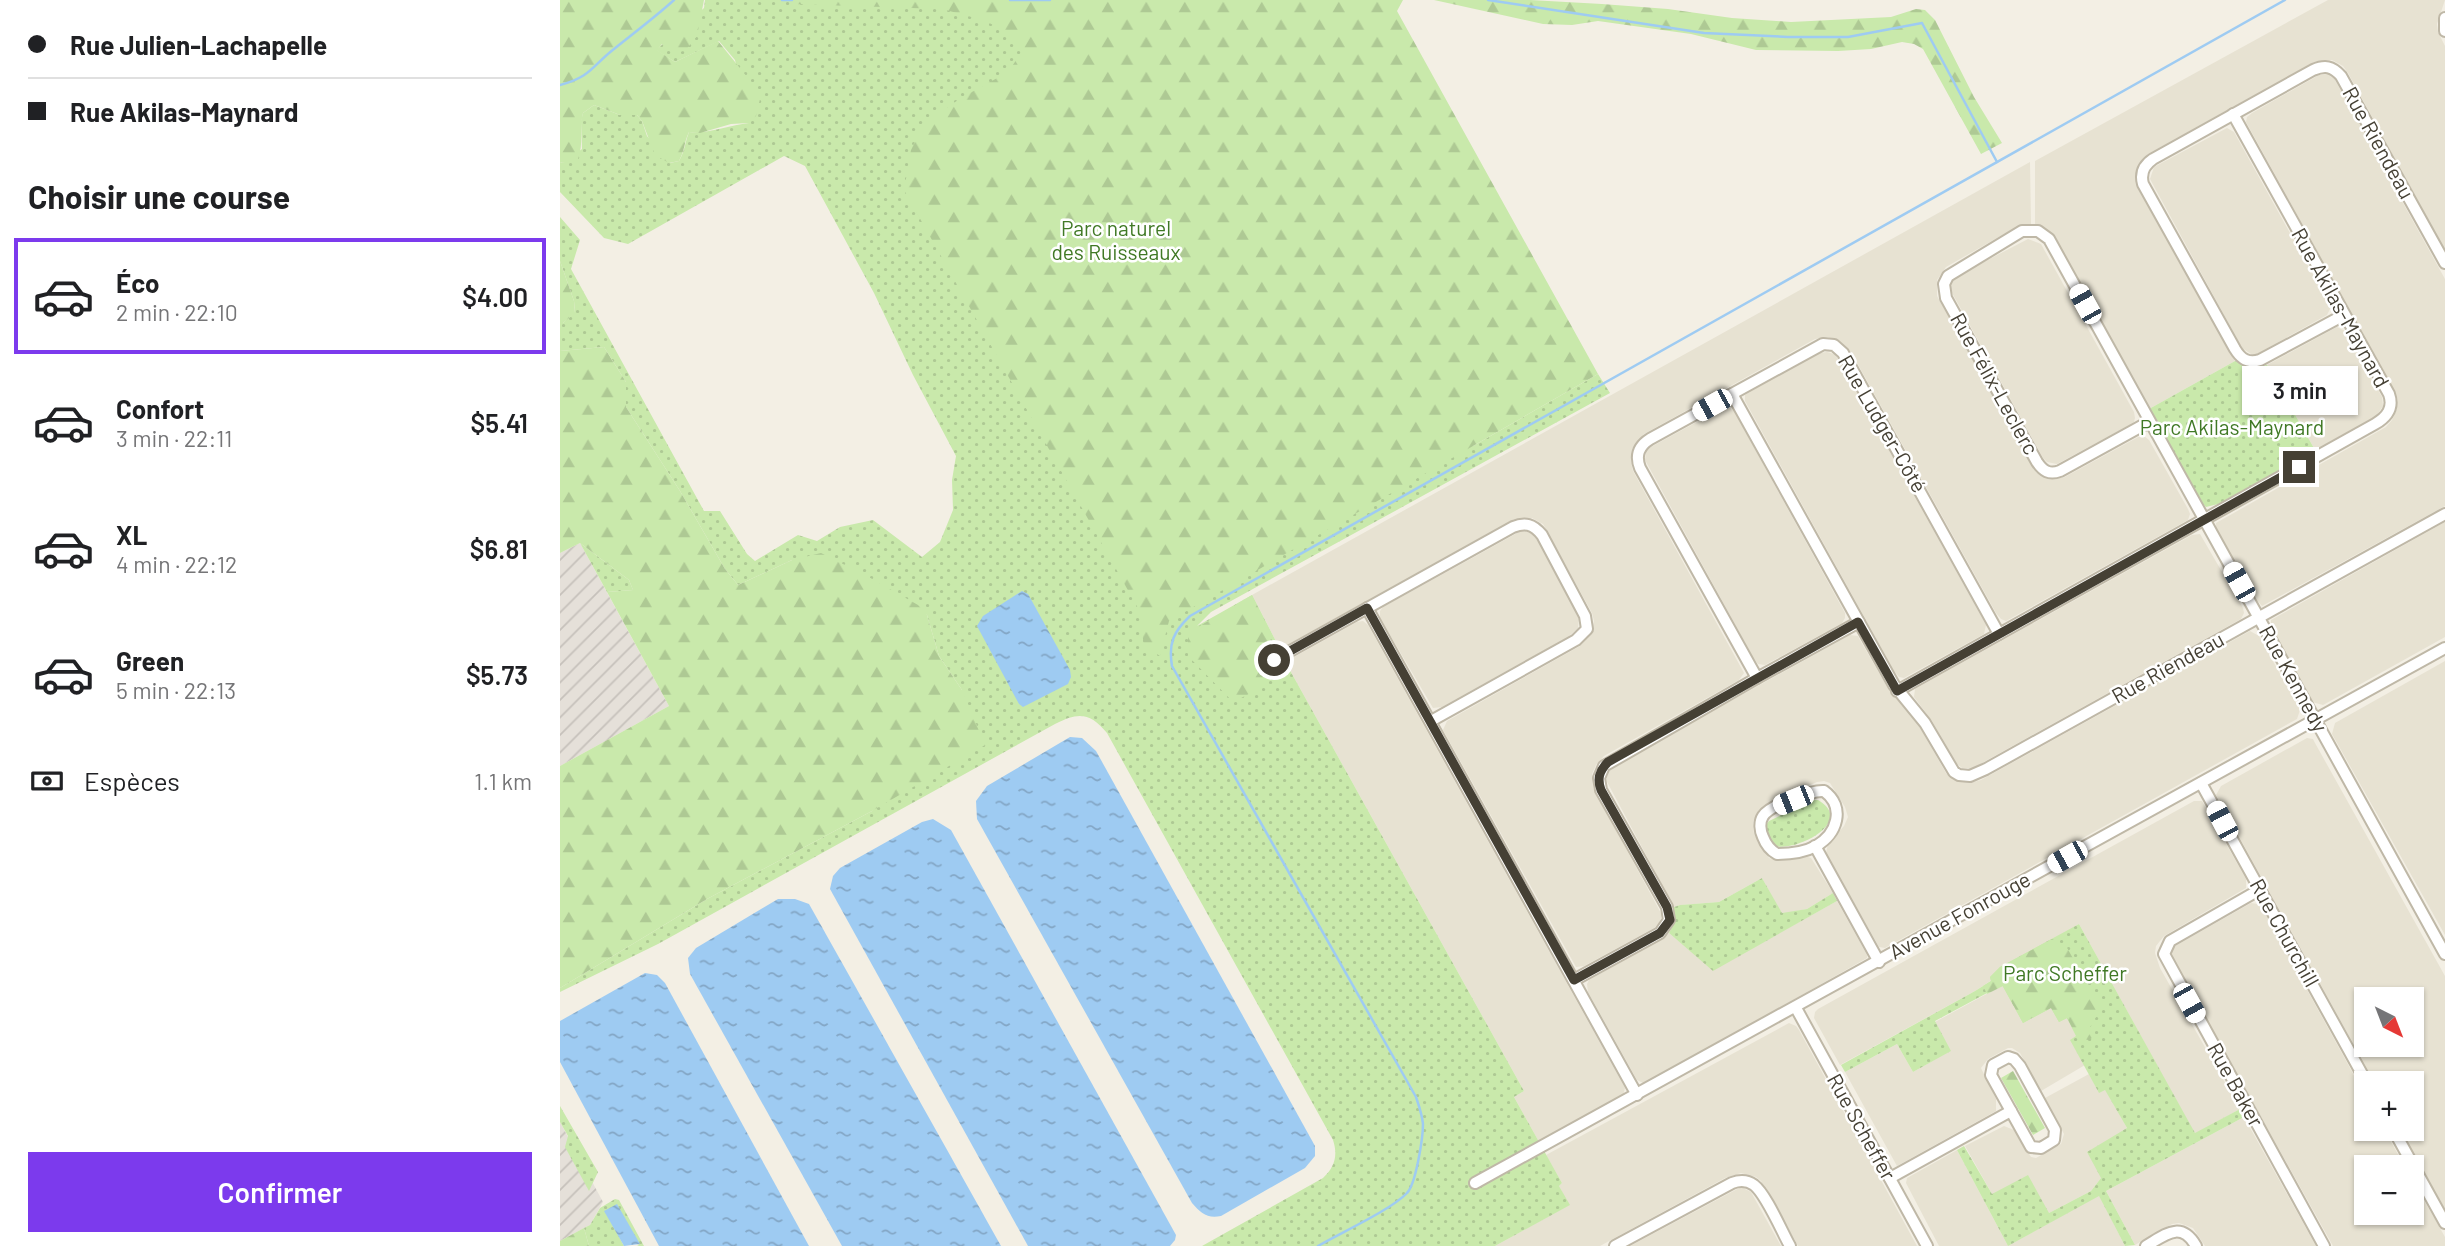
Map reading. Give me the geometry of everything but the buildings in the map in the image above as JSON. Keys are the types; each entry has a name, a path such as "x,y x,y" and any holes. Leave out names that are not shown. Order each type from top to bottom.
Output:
{"street":[{"path":"2445,18 2445,31"},
{"name":"Rue Riendeau","path":"2233,114 2324,66 2332,67 2338,73 2445,263"},
{"path":"2233,114 2150,162 2144,167 2143,184 2240,357 2255,362 2344,315"},
{"name":"Rue Akilas-Maynard","path":"1897,691 2375,425 2388,413 2391,402 2389,394 2233,114"},
{"name":"Rue Félix-Leclerc","path":"2032,230 2018,233 1955,270 1946,279 1944,289 1946,298 2037,462 2047,472 2060,471 2150,422"},
{"name":"Rue Kennedy","path":"2032,230 2041,232 2049,239 2445,953"},
{"name":"Rue Ludger-Côté","path":"1756,678 1640,468 1637,457 1641,447 1650,439 1820,345 1834,345 1840,349 1999,634"},
{"path":"1732,394 1897,691"},
{"name":"Rue Riendeau","path":"1897,691 1925,723 1952,770 1962,776 1972,776 2445,514"},
{"path":"1274,660 1513,527 1529,524 1542,534 1586,616 1588,622 1585,632 1572,643 1431,721"},
{"path":"1367,608 1637,1094"},
{"path":"1574,980 1660,933 1670,920 1667,907 1601,790 1601,770 1614,759 1858,622"},
{"name":"Avenue Fonrouge","path":"1475,1183 2445,648"},
{"name":"Rue Churchill","path":"2201,783 2360,1071"},
{"path":"1825,791 1836,804 1837,820 1830,833 1815,846 1786,853 1773,852 1762,834 1760,825 1763,816 1770,809 1813,792 1825,791"},
{"path":"1815,846 1879,962"},
{"name":"Rue Baker","path":"2259,890 2173,939 2168,943 2164,954 2324,1246"},
{"name":"Rue Scheffer","path":"1796,1008 1927,1246"},
{"path":"2008,1057 2020,1066 2055,1130 2054,1140 2041,1149 2034,1149 2011,1111 1990,1071 1996,1062 2008,1057"},
{"path":"1890,1178 2011,1111"},
{"path":"2400,1141 2445,1223"},
{"path":"1615,1246 1732,1183 1741,1181 1750,1182 1759,1191 1790,1246"},
{"path":"2146,1246 2178,1231 2190,1236 2196,1246"}],"shaded area":[{"path":"2328,0 2445,0 2437,24 2445,46 2445,250 2348,73 2343,66 2332,60 2314,62 2148,154 2139,164 2135,176 2138,189 2235,361 2149,409 2051,234 2035,225 2035,161"},
{"path":"2328,74 2335,80 2445,279 2445,506 2262,606 2253,596 2216,531 2216,523 2386,427 2397,409 2393,389 2246,122 2252,113 2319,75"},
{"path":"2227,128 2234,132 2331,307 2327,315 2257,354 2251,354 2242,348 2150,179 2154,167"},
{"path":"2030,162 2031,224 2018,226 1946,267 1937,280 1937,296 2036,472 2047,478 2063,478 2144,436 2149,440 2188,509 2188,520 2006,621 1996,613 1851,352 1841,342 1828,337 1815,339 1644,434 1632,449 1633,471 1744,673 1739,680 1604,756 1596,765 1592,774 1593,788 1662,915 1654,928 1584,966 1576,967 1443,730 1447,721 1580,646 1591,634 1594,621 1592,613 1543,524 1532,518 1514,519 1280,649 1252,595"},
{"path":"2028,239 2041,244 2135,418 2128,426 2057,464 2047,462 2043,458 1951,291 1951,283 1955,277"},
{"path":"2337,327 2345,331 2382,397 2383,406 2376,416 2315,450 2267,365"},
{"path":"1819,353 1834,354 1839,360 1986,625 1984,634 1904,678 1894,671 1745,401 1745,395 1753,390"},
{"path":"1726,406 1734,411 1845,613 1842,623 1765,665 1758,664 1754,659 1645,460 1646,451 1651,447"},
{"path":"2445,522 2445,637 2323,705 2312,702 2271,629 2271,620"},
{"path":"1525,531 1534,535 1539,543 1579,618 1578,628 1568,637 1442,707 1433,708 1380,618 1380,611"},
{"path":"2200,534 2243,608 2241,619 1973,768 1962,768 1957,764 1932,721 1914,697 1915,689 2192,535"},
{"path":"580,543 669,706 560,766 560,553"},
{"path":"1363,621 1368,625 1625,1088 1623,1096 1539,1142 1514,1097 1524,1091 1287,665 1287,661"},
{"path":"2250,631 2259,636 2300,710 2297,719 1885,948 1879,947 1826,853 1828,844 1844,826 1848,817 1830,783 1817,782 1766,804 1758,811 1753,822 1754,834 1769,858 1811,858 1833,893 1807,909 1782,914 1762,878 1719,902 1674,907 1606,780 1610,768 1850,635 1858,636 1886,685 1919,726 1946,773 1953,779 1970,783 1981,780"},
{"path":"2445,661 2445,935 2332,734 2335,723"},
{"path":"2307,738 2313,739 2445,976 2445,1209 2424,1172 2424,1155 2415,1155 2407,1141 2424,1141 2424,1071 2368,1071 2361,1057 2424,1057 2424,987 2354,987 2354,1045 2216,795 2221,786"},
{"path":"2194,801 2202,801 2246,879 2246,888 2164,936 2156,946 2155,953 2160,968 2240,1109 2195,1134 2079,924 1975,991 1840,1065 1814,1018 1818,1009"},
{"path":"1837,901 1867,958 1645,1084 1637,1080 1588,992 1589,980 1669,933 1713,970"},
{"path":"2251,903 2262,908 2354,1075 2354,1141 2391,1141 2398,1155 2354,1155 2354,1225 2424,1225 2424,1200 2445,1237 2445,1246 2333,1246 2171,955 2172,948"},
{"path":"2003,985 2051,1007 2067,1018 2077,1037 2071,1040 2085,1065 2041,1091 2020,1053 2008,1048 1988,1059 1981,1068 1996,1099 1996,1111 1897,1166 1845,1072 1897,1044 1913,1072 1950,1051 1935,1022"},
{"path":"1789,1023 1799,1030 1917,1246 1798,1246 1761,1181 1741,1173 1725,1178 1600,1246 1495,1246 1569,1205 1559,1186 1562,1183 1546,1155"},
{"path":"2089,1074 2099,1092 2105,1089 2127,1128 2101,1178 2091,1191 2049,1213 1992,1194 1965,1146 2004,1126 2014,1130 2031,1157 2036,1158 2061,1144 2064,1134 2045,1098"},
{"path":"2244,1117 2316,1246 2205,1246 2193,1228 2179,1223 2172,1224 2135,1245 2106,1191"},
{"path":"560,1122 603,1202 590,1225 560,1241"},
{"path":"1957,1150 2008,1246 1939,1246 1906,1183 1907,1178"},
{"path":"1741,1187 1751,1192 1781,1246 1630,1246"},
{"path":"2099,1195 2125,1246 2008,1246"}],"green space":[{"path":"560,0 704,0 697,36 685,51 673,52 662,44 657,50 675,62 718,41 752,83 760,99 756,116 749,123 731,124 700,133 689,132 679,161 669,163 655,155 637,115 620,115 594,105 583,113 578,159 560,162"},
{"path":"705,0 1232,0 1473,446 1598,374 1610,393 1211,612 1197,626 1252,595 1280,649 1271,647 1264,654 1268,667 1274,672 1281,671 1287,665 1524,1091 1514,1097 1562,1183 1559,1186 1570,1205 1495,1246 1202,1246 1323,1178 1333,1165 1333,1140 1107,733 1095,721 1083,716 1070,717 1055,724 658,944 560,992 560,988 707,899 872,811 962,690 939,656 927,615 792,560 738,585 725,569 680,491 626,407 626,382 604,347 560,351 560,323 575,312 574,301 560,261 560,217 580,240 571,269 704,511 720,511 747,554 755,561 798,535 817,541 840,527 873,520 922,557 940,542 953,510 952,480 956,456 874,293 805,166 784,156 628,244 604,238 560,192 560,162 563,163 582,149 583,113 594,105 620,115 637,115 647,136 670,163 679,161 689,132 704,132 749,123 735,60 719,41 675,62 656,50 704,8"},
{"name":"Parc naturel des Ruisseaux","path":"792,0 1403,0 1397,11 1598,374 1169,621 1160,656 1144,646 1139,610 904,190 911,150 923,124 961,98 1008,72 1021,53 1010,33 983,20 942,9 792,4"},
{"path":"1434,0 1530,0 1602,4 1791,22 1891,17 1916,9 1925,10 1935,20 1974,97 2002,143 1981,154 1923,49 1914,44 1902,42 1871,49 1838,51 1756,50 1691,34 1598,21 1572,25 1543,24"},
{"path":"560,261 574,301 575,313 563,323 560,323"},
{"path":"604,347 626,382 626,407 680,491 725,569 738,585 792,560 821,553 918,605 927,615 939,656 962,690 985,745 872,811 707,899 560,988 560,766 669,706 607,592 633,590 629,580 580,543 560,553 560,351"},
{"name":"Parc Akilas-Maynard","path":"2235,361 2250,368 2267,365 2315,450 2218,504 2206,507 2200,501 2149,409"},
{"path":"580,543 629,580 633,590 607,592"},
{"path":"1252,595 1273,637 1257,654 1269,684 1233,702 1188,656 1188,633"},
{"path":"1812,800 1818,800 1828,809 1830,818 1826,826 1818,834 1795,845 1776,846 1770,840 1765,826 1769,821"},
{"path":"1762,878 1782,913 1807,909 1833,893 1837,901 1713,971 1669,933 1675,921 1674,907 1719,902"},
{"name":"Parc Scheffer","path":"2079,924 2195,1133 2240,1109 2244,1117 2106,1191 2135,1245 2125,1246 2099,1196 2008,1246 1957,1150 1964,1146 1992,1194 2028,1175 2049,1213 2091,1191 2101,1178 2087,1152 2127,1128 2105,1090 2099,1093 2070,1040 2076,1036 2067,1018 2059,1022 2051,1008 2023,1023 2002,985 1935,1021 1951,1051 1913,1072 1897,1044 1845,1072 1841,1065 1975,991 1991,981 1990,977 2000,967"},
{"path":"2052,939 2066,946 2089,987 2103,1005 2089,1029 2092,1038 2088,1040 2077,1037 2067,1018 2059,1022 2051,1008 2023,1023 2003,986 1987,994 1983,986 1991,981 1990,977 2000,967"},
{"path":"2013,1071 2045,1128 2033,1135 2001,1078"},
{"path":"560,1106 598,1172 589,1191 565,1147 568,1136 560,1122"},
{"path":"615,1199 619,1200 644,1246 637,1246 639,1245 605,1211 624,1246 589,1246 584,1228 590,1225 600,1208"},
{"path":"584,1228 589,1246 560,1246 560,1241"}],"water":[{"path":"1022,591 1028,594 1070,670 1071,677 1068,684 1023,707 977,626 983,616"},
{"path":"1070,737 1082,738 1096,751 1315,1146 1315,1156 1305,1168 1221,1216 1212,1217 1205,1214 1192,1203 977,819 976,801 987,786"},
{"path":"933,819 951,830 1176,1235 1170,1246 1028,1246 830,889 833,876 840,868 922,822"},
{"path":"778,899 795,899 809,904 1001,1246 842,1246 690,974 688,958 696,948"},
{"path":"645,973 657,975 665,983 809,1246 659,1246 560,1062 560,1021"},
{"path":"617,1204 640,1244 624,1246 604,1211"}],"waterway":[{"path":"560,85 585,75 674,0"},
{"path":"782,0 792,0"},
{"path":"1010,0 1050,0"},
{"path":"1488,0 1704,33 1848,37 1922,23 1997,162"},
{"path":"1318,1246 1378,1214 1407,1193 1418,1160 1423,1130 1422,1117 1416,1097 1172,666 1172,644 1180,627 1190,616 2285,0"}],"route":[{"path":"1274,660 1367,608 1574,980 1660,933 1670,920 1667,907 1601,790 1599,778 1608,762 1858,622 1897,691 2299,467"}]}
